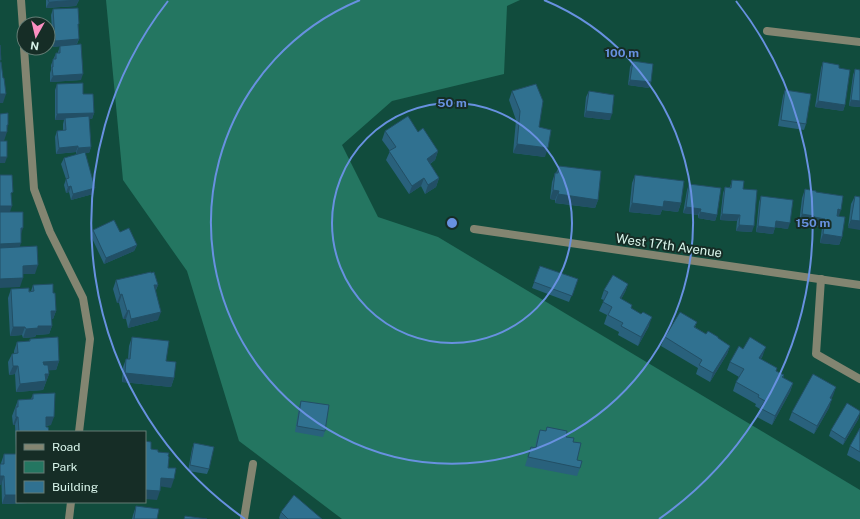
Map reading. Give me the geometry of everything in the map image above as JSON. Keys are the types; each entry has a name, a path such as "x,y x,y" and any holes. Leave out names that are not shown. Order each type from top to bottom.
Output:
{"street":[{"path":"21,0 22,16"},
{"path":"767,31 860,42"},
{"path":"25,56 34,189 50,232 83,298 90,339 79,431"},
{"name":"West 17th Avenue","path":"474,229 860,285"},
{"path":"821,279 816,354 860,379"},
{"path":"244,519 253,464"},
{"path":"69,519 71,503"}],"green space":[{"path":"106,0 520,0 507,6 504,74 392,101 342,145 378,217 438,237 860,490 860,519 342,519 239,441 187,271 123,180"}],"building":[{"path":"48,0 79,0 49,2"},
{"path":"78,8 79,39 56,41 56,16 53,16 53,9"},
{"path":"81,44 83,74 53,76 53,59 56,59 56,53 60,53 60,46"},
{"path":"633,61 653,64 651,82 630,80"},
{"path":"0,62 4,78 6,94 0,94"},
{"path":"823,62 839,65 839,68 850,70 845,105 818,101"},
{"path":"855,69 860,70 860,101 851,100"},
{"path":"83,83 83,94 93,94 94,113 57,114 57,84"},
{"path":"536,84 543,101 539,127 551,130 548,148 517,144 520,111 512,91"},
{"path":"785,90 811,94 806,124 781,120"},
{"path":"589,91 614,95 612,114 586,111"},
{"path":"8,113 7,132 0,132 0,114"},
{"path":"89,116 91,147 78,148 78,146 59,148 57,131 66,130 65,118"},
{"path":"408,116 418,132 423,128 438,151 427,159 439,178 428,185 424,178 412,186 389,151 396,147 385,131"},
{"path":"0,141 7,141 7,157 0,157"},
{"path":"85,152 95,188 73,194 71,186 68,187 66,179 69,178 64,158"},
{"path":"559,166 601,171 598,200 558,194 559,191 553,190 555,173 558,173"},
{"path":"0,175 12,175 12,206 0,206"},
{"path":"635,175 684,181 681,203 664,201 663,207 632,203"},
{"path":"732,180 744,181 743,189 757,190 754,226 739,225 740,215 722,214 725,187 731,188"},
{"path":"689,184 721,188 717,215 700,212 701,209 686,207"},
{"path":"805,189 843,196 841,210 838,209 837,216 845,217 842,237 823,234 825,219 802,214"},
{"path":"761,196 793,200 790,223 776,221 775,228 758,226"},
{"path":"855,196 860,197 860,221 851,220"},
{"path":"0,212 23,212 21,243 0,244"},
{"path":"114,220 120,232 129,228 137,245 106,258 93,230"},
{"path":"37,246 38,265 23,266 23,278 0,279 0,248"},
{"path":"540,266 578,279 572,296 534,282"},
{"path":"154,272 158,285 154,285 161,312 131,319 122,294 120,295 116,280"},
{"path":"613,275 628,284 620,298 632,305 631,308 641,314 643,312 652,317 641,337 621,326 623,323 608,315 612,307 603,302 608,292 604,290"},
{"path":"53,284 56,311 51,311 52,326 38,326 38,328 26,329 25,327 13,327 11,289 29,288 29,292 34,291 33,285"},
{"path":"680,312 697,322 694,327 706,334 708,331 730,346 713,373 699,365 702,360 665,337"},
{"path":"58,337 59,361 43,362 44,365 48,365 49,374 45,374 46,381 20,384 18,366 13,366 12,354 18,353 17,342 30,341 30,339"},
{"path":"132,337 169,341 166,361 176,362 174,378 125,373 126,359 130,359"},
{"path":"750,337 766,347 759,358 777,368 776,371 784,375 782,377 793,383 775,416 760,408 765,401 758,397 759,395 736,382 744,369 730,362 739,346 743,349"},
{"path":"813,374 836,387 830,398 832,399 817,426 792,412"},
{"path":"55,393 54,417 46,417 46,427 48,427 49,431 19,431 18,417 16,417 18,400 33,399 33,394"},
{"path":"301,401 329,405 325,431 297,426"},
{"path":"847,403 860,411 860,413 845,439 831,430"},
{"path":"547,427 567,431 566,437 574,438 573,442 581,443 577,460 582,461 580,468 528,457 531,447 536,448 540,430 546,431"},
{"path":"860,428 860,452 850,446"},
{"path":"146,441 151,442 151,449 158,450 158,452 169,453 168,468 176,468 174,479 161,478 160,491 146,490"},
{"path":"194,443 214,447 209,469 190,465"},
{"path":"4,454 16,454 16,495 5,495 4,476 0,476 0,464 4,464"},
{"path":"294,495 322,519 288,519 281,512"},
{"path":"136,506 159,509 157,519 134,519"},
{"path":"185,516 207,519 184,519"}]}
